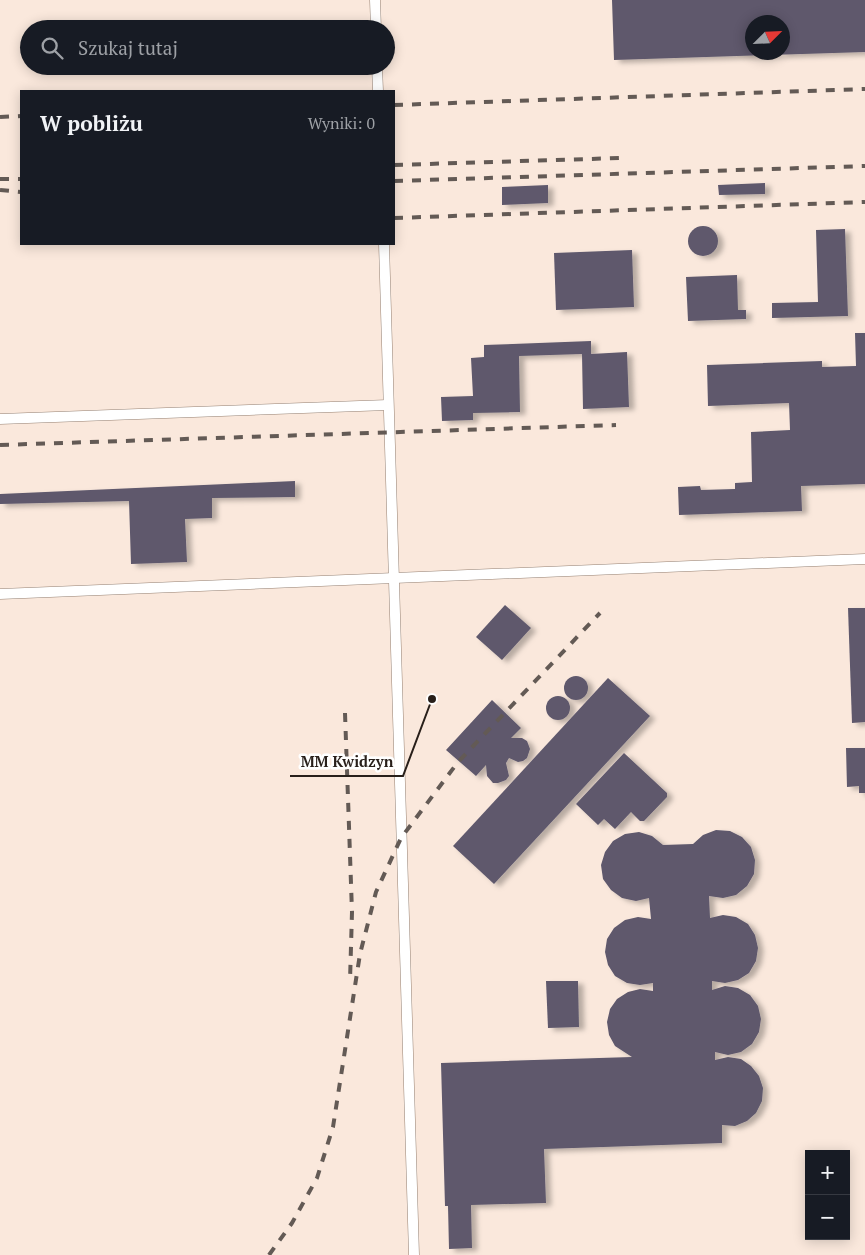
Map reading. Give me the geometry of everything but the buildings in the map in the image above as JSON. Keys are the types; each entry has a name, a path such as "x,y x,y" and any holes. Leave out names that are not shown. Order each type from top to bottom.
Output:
{"lane":[{"path":"375,0 376,20"},
{"path":"377,75 378,90"},
{"path":"384,245 414,1255"},
{"path":"0,419 388,405"},
{"path":"0,594 865,559"}],"shaded area":[{"path":"0,0 865,0 865,1255 0,1255"}],"railway":[{"path":"395,105 865,89"},
{"path":"0,117 20,116"},
{"path":"395,165 621,158"},
{"path":"395,181 865,166"},
{"path":"0,179 20,179"},
{"path":"0,190 20,192"},
{"path":"395,218 865,202"},
{"path":"0,445 616,425"},
{"path":"269,1255 292,1223 317,1178 333,1127 360,954 376,892 401,838 458,762 600,613"},
{"path":"345,713 352,912 350,981"}],"place":[{"name":"MM Kwidzyn","path":"432,699"}]}
